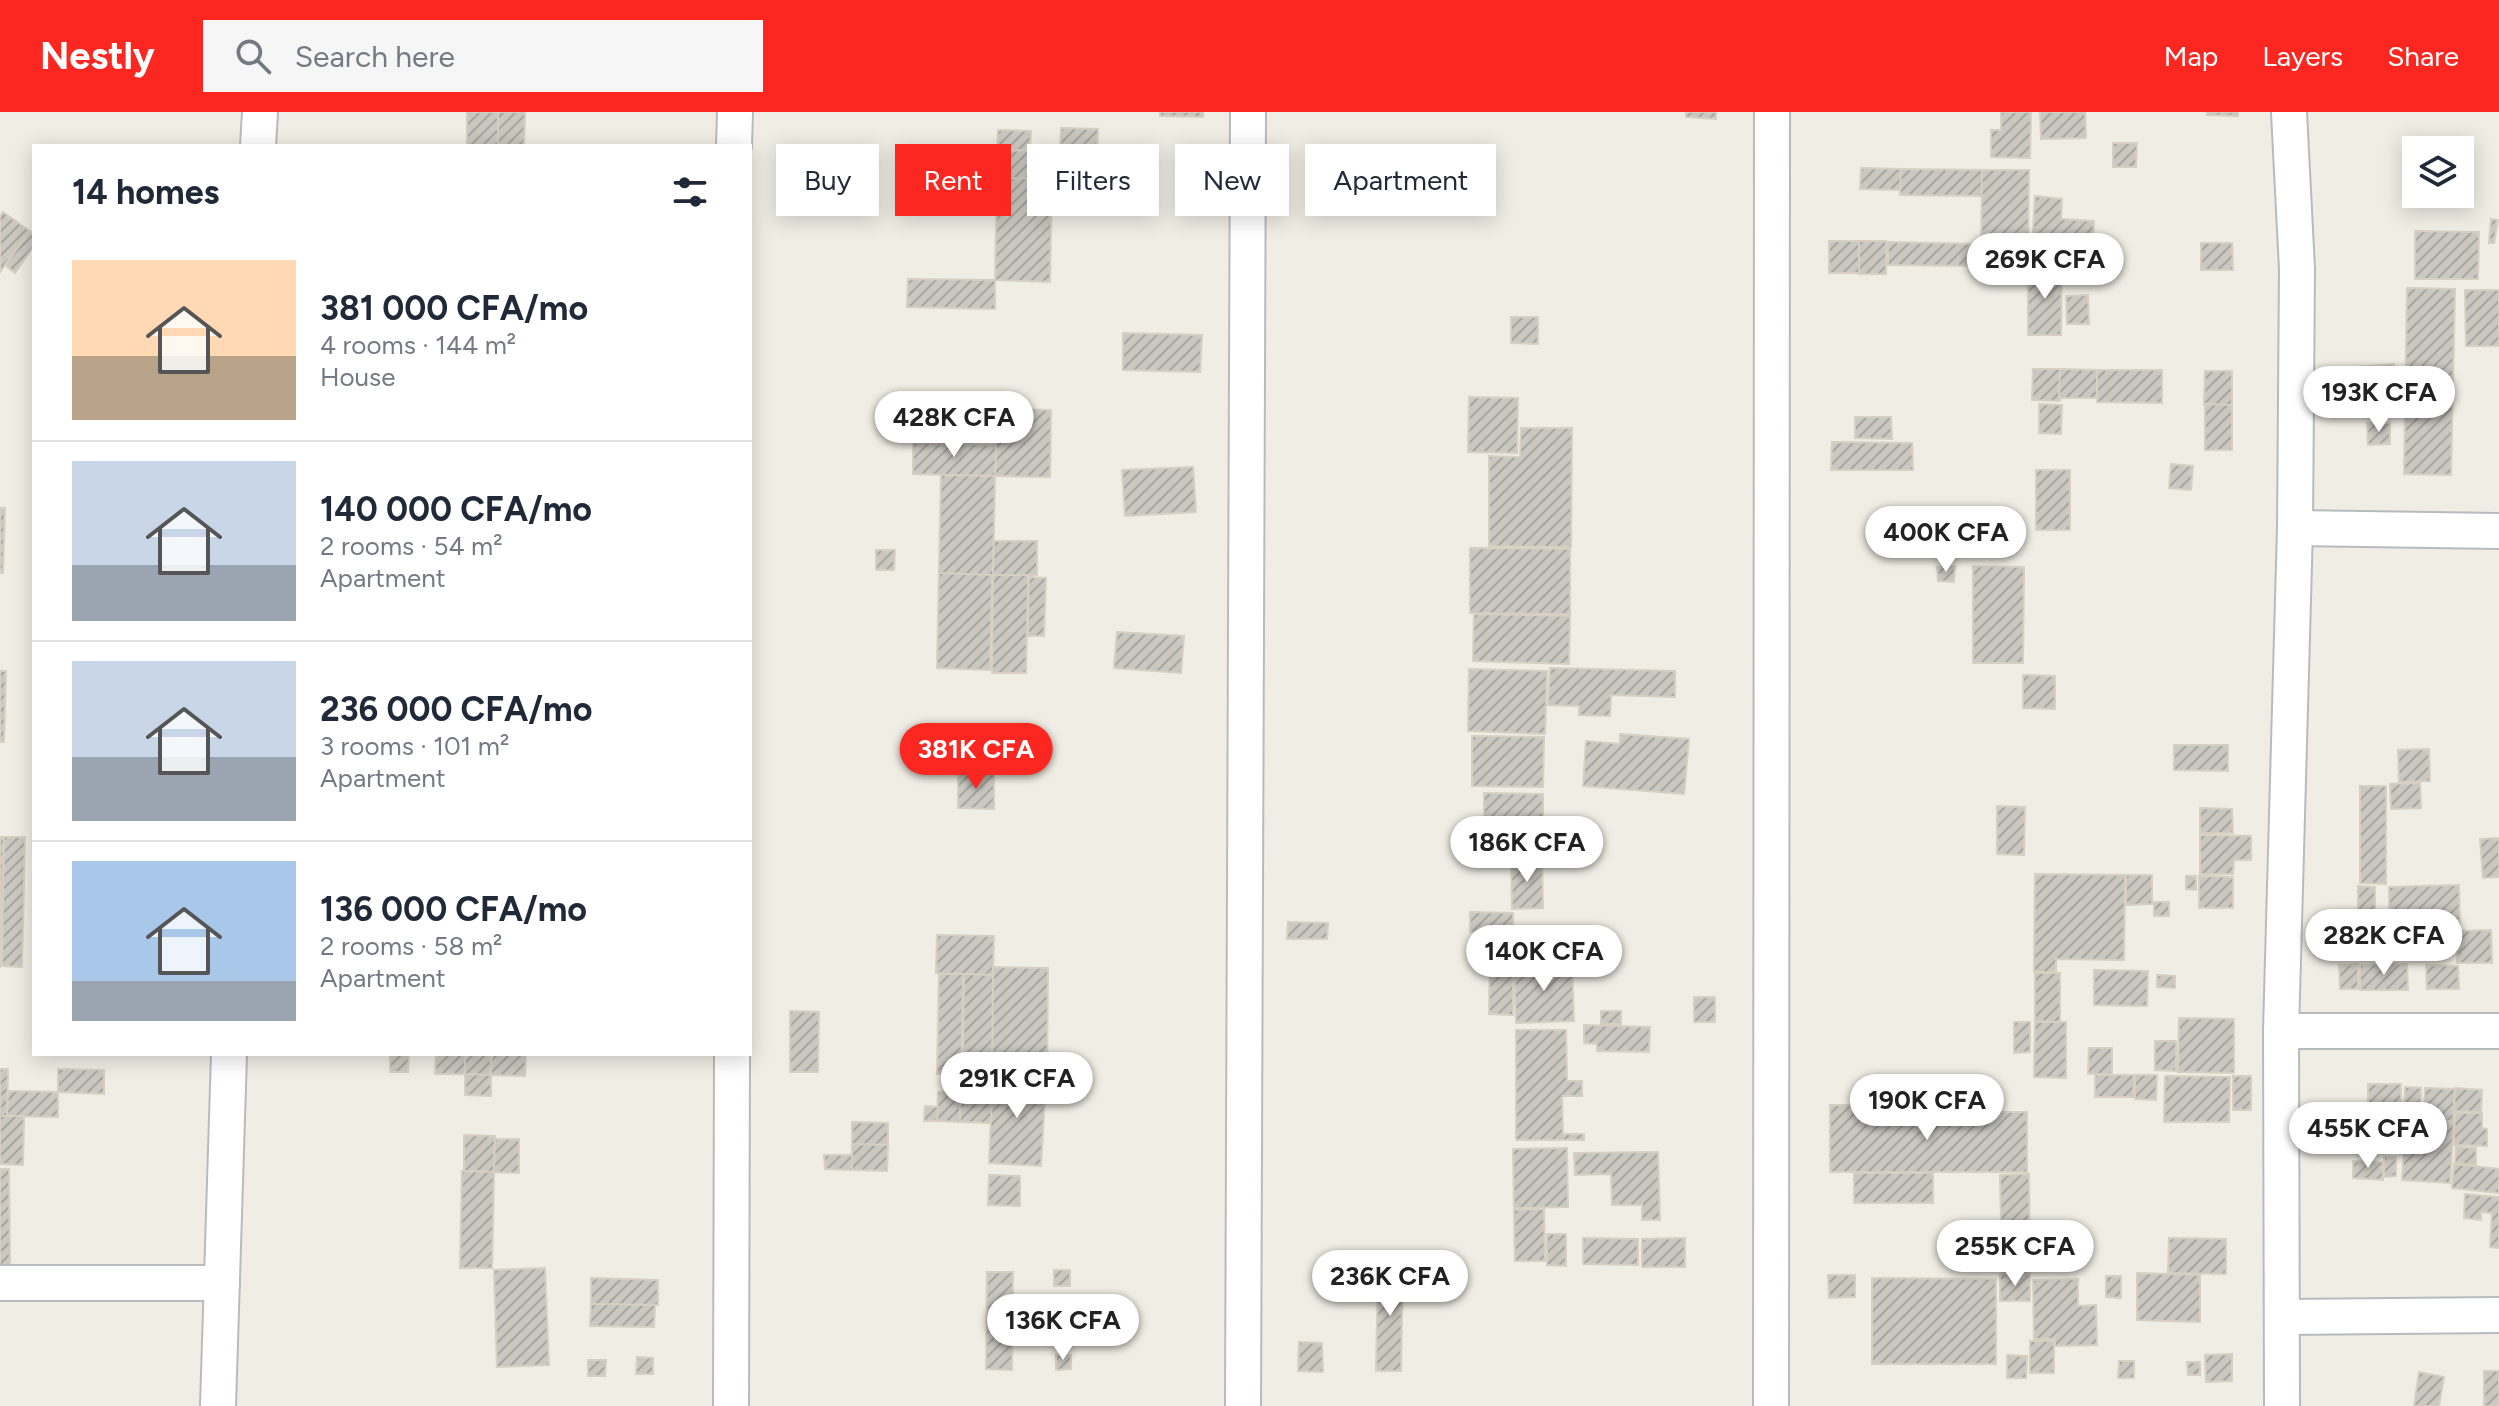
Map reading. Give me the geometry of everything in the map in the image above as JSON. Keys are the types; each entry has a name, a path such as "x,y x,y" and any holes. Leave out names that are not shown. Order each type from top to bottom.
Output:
{"street":[{"path":"258,144 260,112"},
{"path":"734,144 735,112"},
{"path":"1243,1406 1248,112"},
{"path":"1771,1406 1772,112"},
{"path":"2282,1406 2281,1031 2295,528 2297,269 2289,112"},
{"path":"2295,528 2499,531"},
{"path":"2281,1031 2499,1031"},
{"path":"218,1406 229,1056"},
{"path":"731,1406 732,1056"},
{"path":"0,1283 222,1283"},
{"path":"2282,1317 2499,1315"}],"building":[{"path":"467,112 498,112 498,144 467,144"},
{"path":"498,112 525,112 524,144 498,144"},
{"path":"1160,112 1203,112 1203,117 1160,116"},
{"path":"1686,112 1716,112 1716,119 1686,117"},
{"path":"2001,112 2031,112 2030,158 1991,157 1991,130 2001,130"},
{"path":"2040,112 2085,112 2086,138 2041,139"},
{"path":"2207,112 2238,112 2238,116 2207,115"},
{"path":"1061,128 1098,129 1097,144 1060,144"},
{"path":"998,130 1031,131 1027,150 1011,150 1011,144 997,144"},
{"path":"2113,143 2137,143 2136,167 2113,167"},
{"path":"1011,150 1027,151 1027,179 1011,178"},
{"path":"1861,168 1901,169 1901,190 1860,189"},
{"path":"1901,169 1982,170 1982,196 1900,195"},
{"path":"1982,170 2029,170 2028,267 1981,266"},
{"path":"1011,178 1027,179 1027,216 1051,216 1050,282 995,280 996,216 1011,216"},
{"path":"2035,196 2062,199 2061,219 2094,221 2093,242 2107,243 2106,267 2031,263"},
{"path":"3,212 30,231 0,272 0,217"},
{"path":"2491,219 2498,220 2494,243 2489,243"},
{"path":"30,231 32,249 15,273 5,265"},
{"path":"2415,231 2479,232 2478,279 2415,279"},
{"path":"1829,241 1859,241 1859,273 1829,273"},
{"path":"1859,241 1886,241 1886,274 1859,274"},
{"path":"1888,242 1981,244 1981,266 1888,265"},
{"path":"2201,243 2232,243 2233,270 2201,270"},
{"path":"2028,267 2062,267 2061,335 2028,335"},
{"path":"908,279 995,280 995,309 907,307"},
{"path":"2407,288 2455,289 2451,475 2404,474"},
{"path":"2465,290 2499,290 2499,346 2466,346"},
{"path":"2088,295 2089,324 2067,324 2066,296"},
{"path":"1511,317 1538,317 1538,344 1511,343"},
{"path":"1123,333 1202,335 1200,372 1123,370"},
{"path":"2394,364 2397,404 2360,407 2357,367"},
{"path":"2033,369 2060,369 2060,401 2032,400"},
{"path":"2060,369 2097,370 2097,398 2059,398"},
{"path":"2097,370 2162,370 2162,403 2097,402"},
{"path":"2205,371 2232,371 2232,405 2204,405"},
{"path":"1469,397 1518,398 1517,453 1468,452"},
{"path":"2039,404 2062,405 2061,434 2039,433"},
{"path":"2205,404 2232,405 2232,450 2205,450"},
{"path":"997,409 1051,410 1050,477 995,476"},
{"path":"1855,417 1891,417 1892,439 1855,438"},
{"path":"2367,423 2390,423 2390,444 2368,445"},
{"path":"1521,428 1572,428 1571,547 1489,546 1489,456 1520,457"},
{"path":"1832,442 1912,443 1913,470 1831,470"},
{"path":"913,443 996,445 995,476 913,474"},
{"path":"2171,464 2193,466 2191,490 2169,488"},
{"path":"1193,467 1196,512 1125,516 1122,470"},
{"path":"2036,470 2070,470 2070,530 2036,530"},
{"path":"941,475 995,476 993,575 939,573"},
{"path":"0,508 5,508 3,573 0,573"},
{"path":"994,541 1037,541 1037,575 993,575"},
{"path":"1470,548 1570,549 1570,614 1470,613"},
{"path":"876,550 895,550 894,570 876,570"},
{"path":"1955,566 1954,582 1938,581 1937,567"},
{"path":"1973,566 2024,567 2023,663 1973,663"},
{"path":"939,573 992,575 990,670 937,668"},
{"path":"993,575 1028,575 1026,673 992,673"},
{"path":"1029,577 1046,578 1044,636 1028,636"},
{"path":"1474,614 1570,616 1569,664 1473,661"},
{"path":"1117,632 1184,636 1181,673 1114,668"},
{"path":"1550,668 1675,671 1675,697 1611,695 1610,716 1579,715 1579,706 1548,705"},
{"path":"1469,669 1547,671 1545,734 1468,731"},
{"path":"0,671 6,671 4,742 0,742"},
{"path":"2023,675 2055,676 2055,709 2023,708"},
{"path":"1620,734 1689,739 1684,794 1583,786 1586,741 1620,744"},
{"path":"1472,736 1544,737 1543,787 1472,786"},
{"path":"2174,745 2228,745 2228,771 2174,770"},
{"path":"2429,749 2430,781 2399,782 2398,750"},
{"path":"958,773 994,774 994,809 958,808"},
{"path":"2420,783 2421,808 2391,809 2390,784"},
{"path":"2360,786 2386,786 2386,884 2360,883"},
{"path":"1484,793 1543,794 1543,855 1484,855"},
{"path":"1997,806 2025,807 2024,855 1997,854"},
{"path":"2200,808 2232,809 2233,833 2200,833"},
{"path":"2200,835 2251,836 2251,860 2234,860 2233,874 2200,874"},
{"path":"0,837 4,837 2,903 0,903"},
{"path":"4,837 25,837 22,967 2,966"},
{"path":"2499,838 2499,877 2483,878 2480,839"},
{"path":"1542,859 1543,908 1512,909 1511,860"},
{"path":"2035,874 2125,875 2124,960 2056,959 2056,972 2034,972"},
{"path":"2126,875 2152,875 2152,904 2126,905"},
{"path":"2186,876 2196,876 2196,890 2186,889"},
{"path":"2199,876 2233,877 2233,908 2199,908"},
{"path":"2459,885 2460,930 2433,930 2434,943 2405,944 2405,931 2389,931 2389,887"},
{"path":"2358,886 2375,887 2375,914 2358,914"},
{"path":"2154,902 2169,902 2169,916 2154,916"},
{"path":"0,903 2,903 0,968"},
{"path":"1470,912 1513,913 1513,1015 1489,1014 1490,933 1470,932"},
{"path":"1288,922 1328,923 1327,939 1287,939"},
{"path":"2491,930 2492,963 2457,963 2456,931"},
{"path":"937,935 994,936 993,975 936,973"},
{"path":"1572,963 1574,1021 1516,1023 1514,965"},
{"path":"2358,964 2358,989 2340,989 2339,965"},
{"path":"2407,964 2408,990 2360,990 2360,965"},
{"path":"2426,965 2458,966 2459,989 2427,989"},
{"path":"993,967 1048,968 1047,1075 992,1074"},
{"path":"2094,970 2148,971 2147,1006 2094,1005"},
{"path":"2035,973 2060,973 2060,1022 2035,1021"},
{"path":"939,974 963,974 961,1074 937,1074"},
{"path":"964,974 993,975 992,1075 963,1074"},
{"path":"2157,975 2175,976 2175,988 2157,987"},
{"path":"1694,997 1715,997 1715,1022 1694,1022"},
{"path":"790,1011 819,1012 818,1072 790,1072"},
{"path":"1601,1011 1621,1011 1621,1024 1601,1024"},
{"path":"2179,1018 2234,1019 2234,1073 2178,1072"},
{"path":"2014,1022 2030,1022 2030,1052 2014,1053"},
{"path":"2035,1022 2066,1022 2066,1078 2034,1077"},
{"path":"1584,1025 1650,1027 1649,1052 1597,1051 1597,1044 1584,1043"},
{"path":"1516,1030 1566,1030 1567,1081 1582,1081 1582,1096 1562,1096 1563,1134 1584,1134 1584,1140 1516,1140"},
{"path":"2155,1041 2176,1041 2176,1071 2155,1070"},
{"path":"2089,1048 2112,1048 2112,1074 2088,1074"},
{"path":"390,1056 409,1056 408,1072 390,1072"},
{"path":"436,1056 465,1056 465,1074 435,1074"},
{"path":"465,1056 491,1056 490,1075 465,1074"},
{"path":"492,1056 526,1056 525,1076 491,1075"},
{"path":"0,1069 8,1069 7,1116 0,1116"},
{"path":"58,1069 104,1070 104,1094 58,1092"},
{"path":"465,1074 491,1075 491,1096 465,1095"},
{"path":"961,1074 992,1075 991,1123 960,1122"},
{"path":"993,1075 1046,1078 1041,1166 989,1163"},
{"path":"2095,1075 2134,1075 2133,1097 2095,1097"},
{"path":"2135,1075 2157,1075 2156,1100 2135,1099"},
{"path":"2165,1076 2230,1077 2229,1122 2164,1122"},
{"path":"2233,1076 2251,1076 2251,1110 2233,1110"},
{"path":"2368,1084 2401,1084 2401,1106 2390,1106 2390,1113 2368,1112"},
{"path":"2405,1087 2421,1088 2420,1116 2404,1116"},
{"path":"2425,1088 2455,1089 2453,1121 2424,1120"},
{"path":"2455,1088 2482,1090 2481,1112 2454,1111"},
{"path":"8,1091 58,1092 58,1117 7,1116"},
{"path":"938,1092 960,1092 960,1122 937,1121"},
{"path":"1830,1105 1850,1105 1850,1112 2027,1112 2027,1172 1830,1172"},
{"path":"925,1106 938,1107 937,1121 924,1121"},
{"path":"2455,1113 2482,1113 2482,1128 2487,1129 2487,1146 2454,1145"},
{"path":"0,1116 24,1116 23,1165 0,1164"},
{"path":"2406,1119 2454,1123 2450,1183 2402,1180"},
{"path":"852,1122 888,1123 888,1145 852,1144"},
{"path":"464,1135 495,1136 494,1172 464,1171"},
{"path":"495,1139 519,1139 519,1173 494,1172"},
{"path":"852,1144 888,1145 887,1171 852,1170"},
{"path":"2456,1147 2476,1148 2476,1165 2455,1163"},
{"path":"1567,1148 1568,1207 1514,1208 1513,1149"},
{"path":"1658,1152 1660,1220 1642,1220 1642,1205 1612,1205 1611,1174 1575,1175 1574,1153"},
{"path":"824,1155 852,1155 852,1170 825,1169"},
{"path":"2384,1157 2396,1157 2396,1176 2384,1177"},
{"path":"2353,1161 2383,1162 2383,1180 2353,1178"},
{"path":"2454,1164 2499,1169 2499,1193 2452,1188"},
{"path":"0,1169 9,1169 10,1265 0,1265"},
{"path":"462,1171 494,1172 492,1268 460,1268"},
{"path":"1854,1173 1933,1173 1933,1203 1854,1203"},
{"path":"2029,1174 2030,1272 2002,1272 2000,1175"},
{"path":"989,1175 1020,1176 1020,1206 988,1205"},
{"path":"2465,1194 2499,1197 2499,1248 2490,1247 2492,1213 2481,1212 2481,1220 2464,1218"},
{"path":"1544,1209 1545,1261 1515,1261 1514,1210"},
{"path":"1547,1234 1566,1234 1566,1266 1547,1265"},
{"path":"1583,1238 1638,1239 1638,1265 1583,1264"},
{"path":"1685,1238 1685,1267 1642,1267 1642,1239"},
{"path":"2169,1238 2226,1239 2226,1274 2168,1273"},
{"path":"1378,1265 1403,1265 1401,1371 1376,1371"},
{"path":"545,1268 549,1365 497,1367 494,1270"},
{"path":"1054,1270 1070,1270 1070,1286 1054,1286"},
{"path":"987,1272 1013,1272 1012,1370 986,1369"},
{"path":"2137,1273 2200,1275 2200,1322 2137,1320"},
{"path":"2000,1274 2030,1274 2030,1301 2000,1301"},
{"path":"1828,1275 1855,1275 1855,1297 1829,1298"},
{"path":"2106,1276 2121,1276 2121,1298 2106,1297"},
{"path":"591,1278 658,1280 658,1305 591,1304"},
{"path":"1872,1278 1996,1279 1996,1364 1872,1364"},
{"path":"2078,1279 2078,1306 2096,1305 2097,1345 2055,1346 2055,1339 2034,1339 2033,1280"},
{"path":"591,1304 655,1305 654,1327 590,1326"},
{"path":"2030,1341 2054,1341 2054,1373 2030,1373"},
{"path":"1299,1342 1322,1343 1323,1372 1298,1371"},
{"path":"2232,1354 2232,1381 2206,1382 2205,1355"},
{"path":"1056,1355 1071,1355 1071,1369 1056,1370"},
{"path":"2007,1355 2027,1356 2026,1378 2007,1378"},
{"path":"637,1357 653,1358 653,1374 636,1374"},
{"path":"588,1360 606,1360 605,1376 588,1376"},
{"path":"2119,1361 2134,1361 2134,1378 2118,1378"},
{"path":"2187,1362 2200,1362 2200,1375 2188,1375"},
{"path":"2484,1371 2499,1371 2499,1406 2484,1406"},
{"path":"2419,1372 2444,1377 2439,1406 2414,1406"}]}
